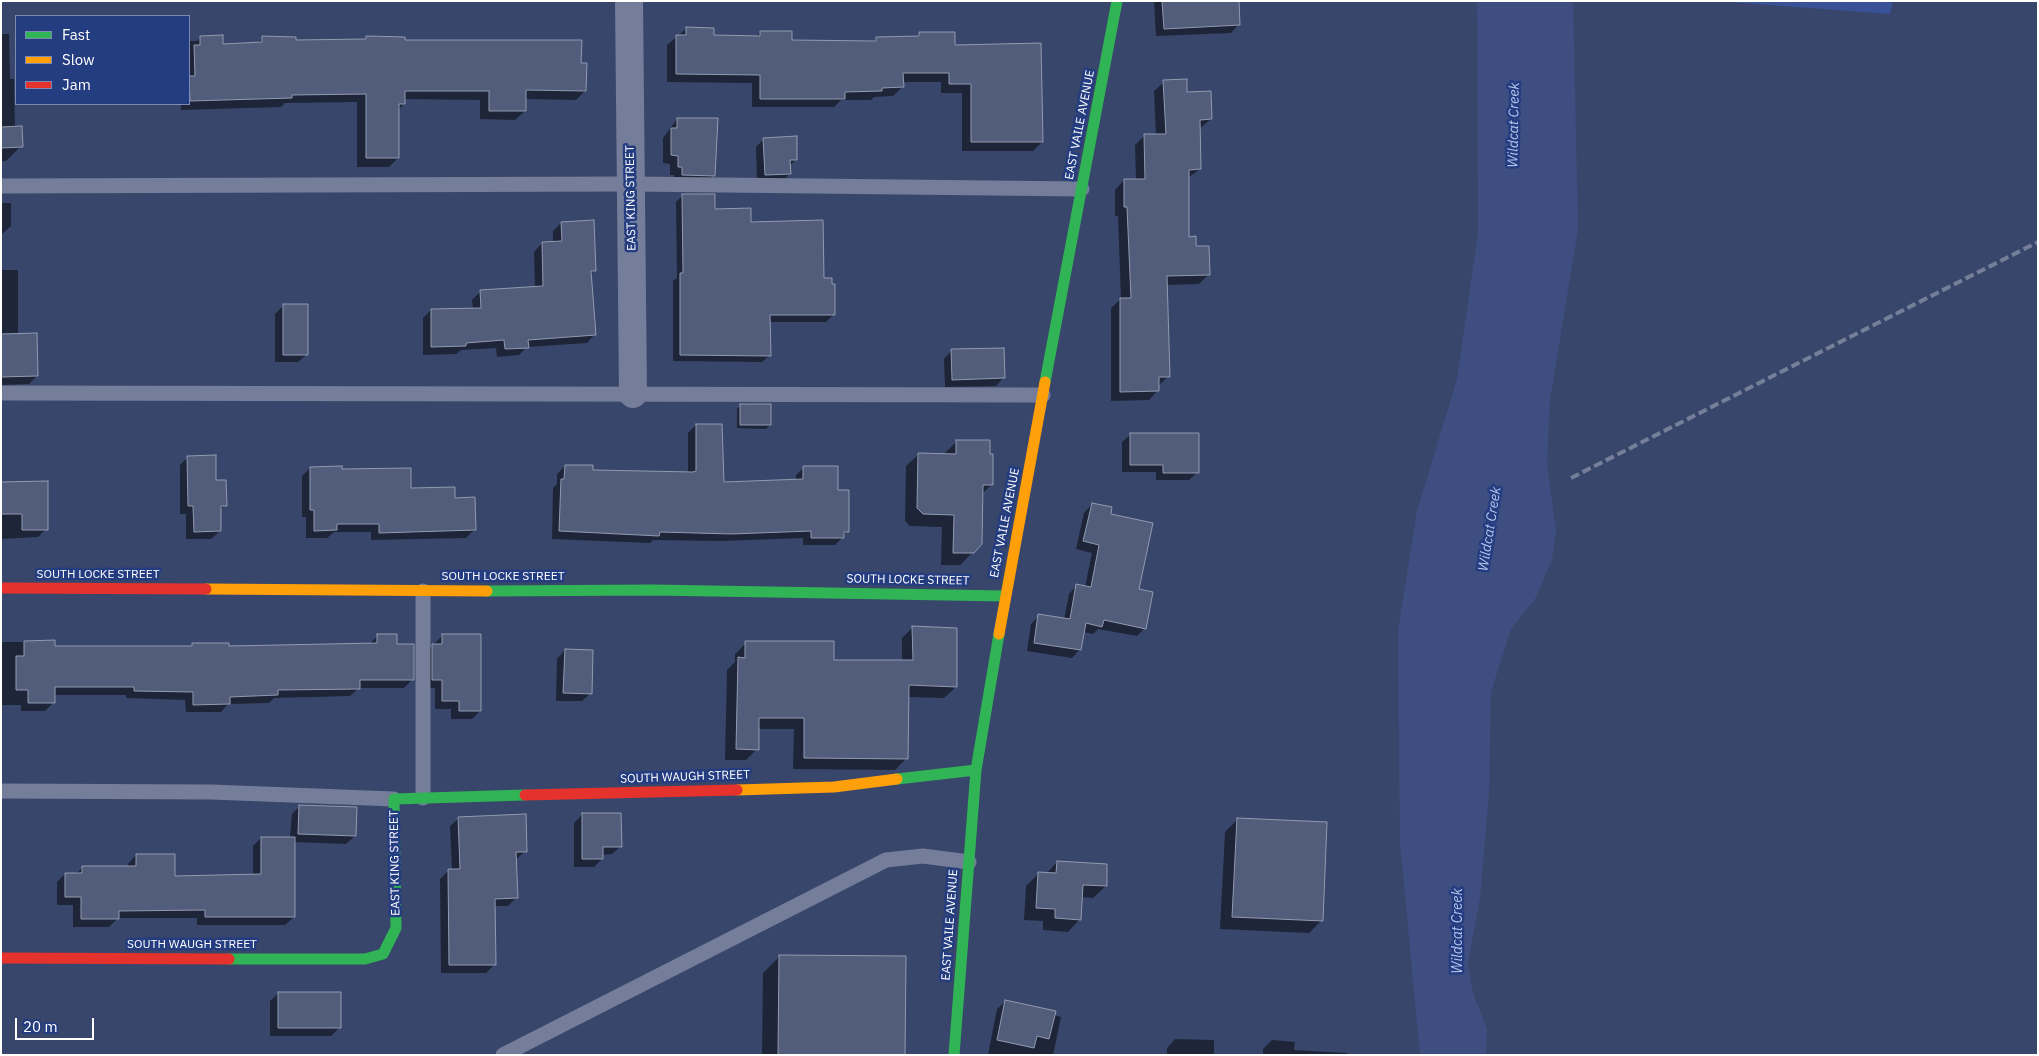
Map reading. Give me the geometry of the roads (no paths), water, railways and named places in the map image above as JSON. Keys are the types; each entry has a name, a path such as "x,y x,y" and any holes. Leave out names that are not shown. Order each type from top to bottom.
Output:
{"street":[{"name":"EAST KING STREET","path":"629,1 633,394"},
{"name":"EAST VAILE AVENUE","path":"954,1055 976,770 1005,596 1117,1"},
{"name":"SOUTH LOCKE STREET","path":"1,588 423,591 653,590 1005,596"},
{"name":"SOUTH WAUGH STREET","path":"394,799 834,787 976,770"},
{"name":"EAST KING STREET","path":"383,954 396,928 394,799"},
{"name":"SOUTH WAUGH STREET","path":"1,958 365,959 383,954"}],"lane":[{"path":"1,186 631,184 1082,189"},
{"path":"1,393 1043,394"},
{"path":"423,591 423,798"},
{"path":"1,791 210,792 394,799"},
{"path":"503,1055 886,860 923,856 969,862"}],"water":[{"name":"Wildcat Creek","path":"1477,1 1573,1 1578,229 1550,400 1547,464 1556,532 1552,560 1535,599 1511,629 1491,692 1489,792 1480,898 1468,962 1473,993 1487,1029 1486,1055 1420,1055 1400,841 1398,631 1417,511 1457,379 1478,233"}],"railway":[{"path":"1571,478 2038,242"}]}
